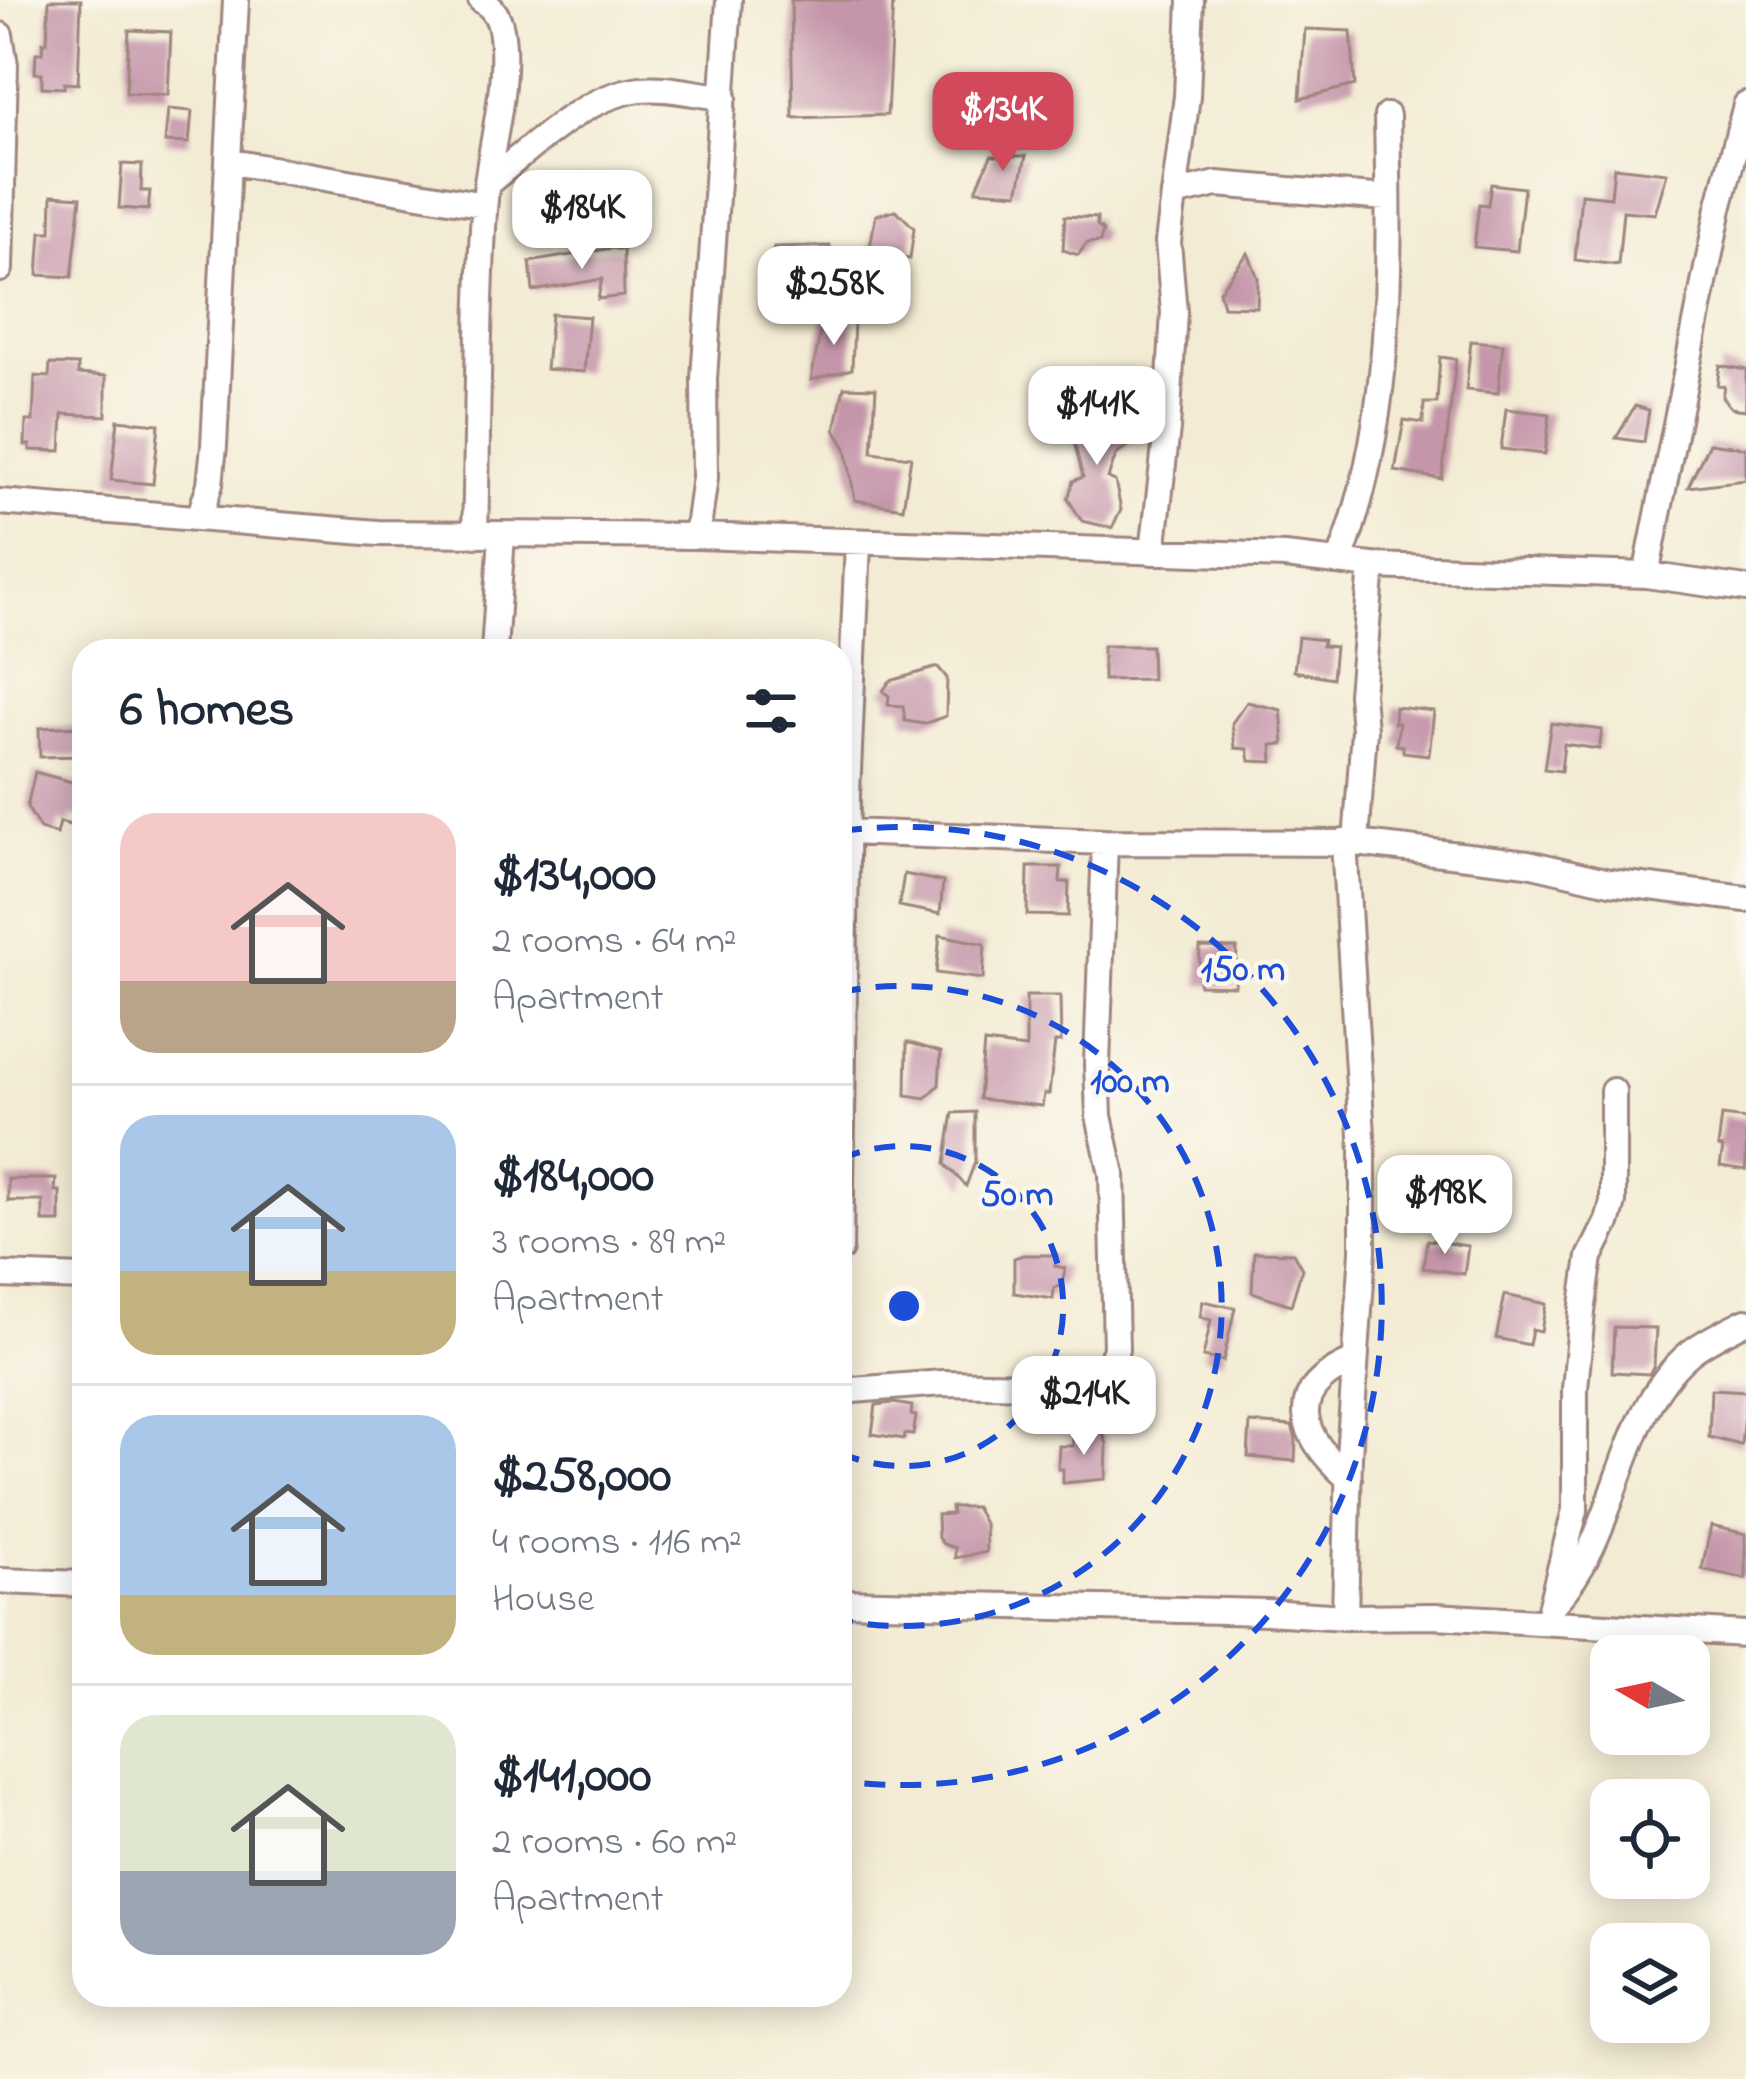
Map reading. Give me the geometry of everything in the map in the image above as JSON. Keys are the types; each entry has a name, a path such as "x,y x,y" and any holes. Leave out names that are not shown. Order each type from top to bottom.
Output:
{"street":[{"path":"199,518 214,446 236,0"},
{"path":"475,535 486,194 503,52 500,22 491,5 481,0"},
{"path":"697,536 705,477 704,380 729,0"},
{"path":"1153,552 1172,359 1174,285 1168,259 1191,0"},
{"path":"0,34 0,269"},
{"path":"231,162 486,194 565,121 620,93 645,88 724,97"},
{"path":"1646,575 1719,208 1746,104"},
{"path":"1339,562 1364,494 1388,310 1387,116"},
{"path":"1174,194 1217,184 1385,198"},
{"path":"0,502 378,532 697,536 1286,556 1372,566 1646,575 1746,589"},
{"path":"495,639 502,536"},
{"path":"852,727 859,544"},
{"path":"1345,1618 1354,1361 1363,1251 1350,843 1364,730 1361,694 1372,566"},
{"path":"852,832 1105,842 1350,843 1528,863 1610,882 1746,898"},
{"path":"852,1390 925,1384 1080,1386 1104,1378 1112,1365 1116,1349 1112,1174 1099,1116 1097,1064 1105,842"},
{"path":"1550,1613 1574,1510 1575,1389 1586,1277 1612,1202 1613,1091"},
{"path":"0,1275 72,1278"},
{"path":"1550,1613 1591,1555 1628,1453 1664,1384 1689,1354 1746,1321"},
{"path":"1349,1479 1310,1438 1305,1416 1310,1394 1319,1382 1354,1361"},
{"path":"0,1581 72,1584"},
{"path":"852,1602 1345,1618 1550,1613 1746,1634"}],"building":[{"path":"49,0 81,0 78,84 64,83 64,88 42,87 42,73 35,73 36,53 42,53 43,42 47,42"},
{"path":"791,0 893,0 887,115 793,118"},
{"path":"1305,29 1351,31 1355,85 1300,99"},
{"path":"129,30 171,32 168,95 126,93"},
{"path":"168,109 192,111 189,143 165,142"},
{"path":"991,156 1026,156 1018,193 976,190"},
{"path":"122,164 142,165 141,191 150,191 148,210 119,208"},
{"path":"1614,167 1667,173 1655,214 1623,211 1618,265 1575,260 1581,194 1611,197"},
{"path":"1491,184 1524,188 1517,251 1474,247 1479,204 1488,205"},
{"path":"52,195 81,197 72,277 38,275 41,232 51,232"},
{"path":"896,210 914,228 910,259 869,252 876,215"},
{"path":"1065,216 1097,218 1103,231 1100,242 1087,243 1078,255 1063,250"},
{"path":"830,246 831,302 764,305 774,247"},
{"path":"623,250 624,296 598,299 602,279 533,291 530,262"},
{"path":"1248,253 1258,278 1257,307 1223,306 1219,291"},
{"path":"551,314 589,317 584,372 546,369"},
{"path":"823,318 854,321 852,369 811,380"},
{"path":"1471,341 1503,344 1498,393 1466,390"},
{"path":"1440,357 1456,359 1442,479 1395,471 1404,420 1423,423 1424,403 1437,403"},
{"path":"50,364 78,365 78,374 106,376 106,416 63,414 61,451 30,450 25,445 26,421 33,421 35,376 49,377"},
{"path":"1720,365 1746,370 1746,410 1731,408 1722,397 1724,386 1717,385"},
{"path":"844,387 876,388 872,452 911,457 903,508 855,500 846,448 835,430"},
{"path":"1635,406 1649,410 1644,442 1616,438"},
{"path":"1506,409 1550,414 1545,454 1501,449"},
{"path":"1081,412 1114,412 1129,445 1116,455 1108,478 1115,481 1121,510 1112,528 1082,521 1068,499 1073,481 1083,477 1073,438"},
{"path":"118,420 159,424 153,484 111,480"},
{"path":"1709,443 1746,448 1746,480 1688,487"},
{"path":"1298,637 1323,640 1322,646 1335,647 1332,678 1294,671"},
{"path":"1103,646 1151,646 1152,679 1103,680"},
{"path":"938,667 947,678 946,716 924,724 905,721 903,706 888,705 889,696 883,691 890,681"},
{"path":"1247,702 1281,710 1284,744 1272,745 1273,762 1250,761 1248,749 1235,748 1232,723"},
{"path":"1395,707 1434,711 1429,755 1403,752 1403,746 1396,745"},
{"path":"1551,723 1602,730 1599,749 1564,744 1561,771 1544,769"},
{"path":"72,726 72,756 40,757 39,728"},
{"path":"35,772 72,782 70,825 60,822 57,834 40,829 27,807"},
{"path":"1028,867 1061,867 1060,882 1069,882 1068,916 1027,915"},
{"path":"904,874 943,882 940,914 899,906"},
{"path":"940,935 985,944 983,979 936,973"},
{"path":"1200,947 1237,948 1235,986 1199,985"},
{"path":"1026,996 1060,996 1061,1042 1055,1042 1049,1094 1044,1094 1042,1106 979,1099 984,1043 1026,1048"},
{"path":"907,1042 941,1052 939,1085 926,1098 906,1095"},
{"path":"975,1112 975,1162 966,1186 945,1164 953,1113"},
{"path":"1722,1116 1746,1119 1746,1170 1720,1166"},
{"path":"8,1179 56,1179 60,1222 43,1222 43,1201 8,1201"},
{"path":"1427,1240 1468,1246 1464,1274 1423,1268"},
{"path":"1254,1252 1293,1253 1302,1269 1291,1305 1252,1292"},
{"path":"1057,1255 1055,1266 1065,1268 1053,1299 1014,1293 1014,1258"},
{"path":"1505,1295 1546,1304 1541,1331 1532,1329 1529,1345 1496,1338"},
{"path":"1203,1301 1235,1308 1223,1361 1203,1357 1211,1320 1200,1317"},
{"path":"1614,1327 1656,1328 1654,1366 1649,1374 1612,1372"},
{"path":"1711,1389 1746,1391 1741,1445 1709,1437"},
{"path":"876,1405 912,1406 911,1415 916,1416 913,1435 905,1434 904,1439 872,1434"},
{"path":"1250,1423 1292,1426 1295,1461 1248,1457"},
{"path":"1073,1431 1102,1432 1107,1444 1106,1479 1063,1483 1059,1446 1073,1446"},
{"path":"951,1507 975,1507 985,1525 986,1552 955,1558 955,1548 938,1538 937,1515 952,1514"},
{"path":"1711,1526 1746,1534 1746,1579 1702,1569"}]}
